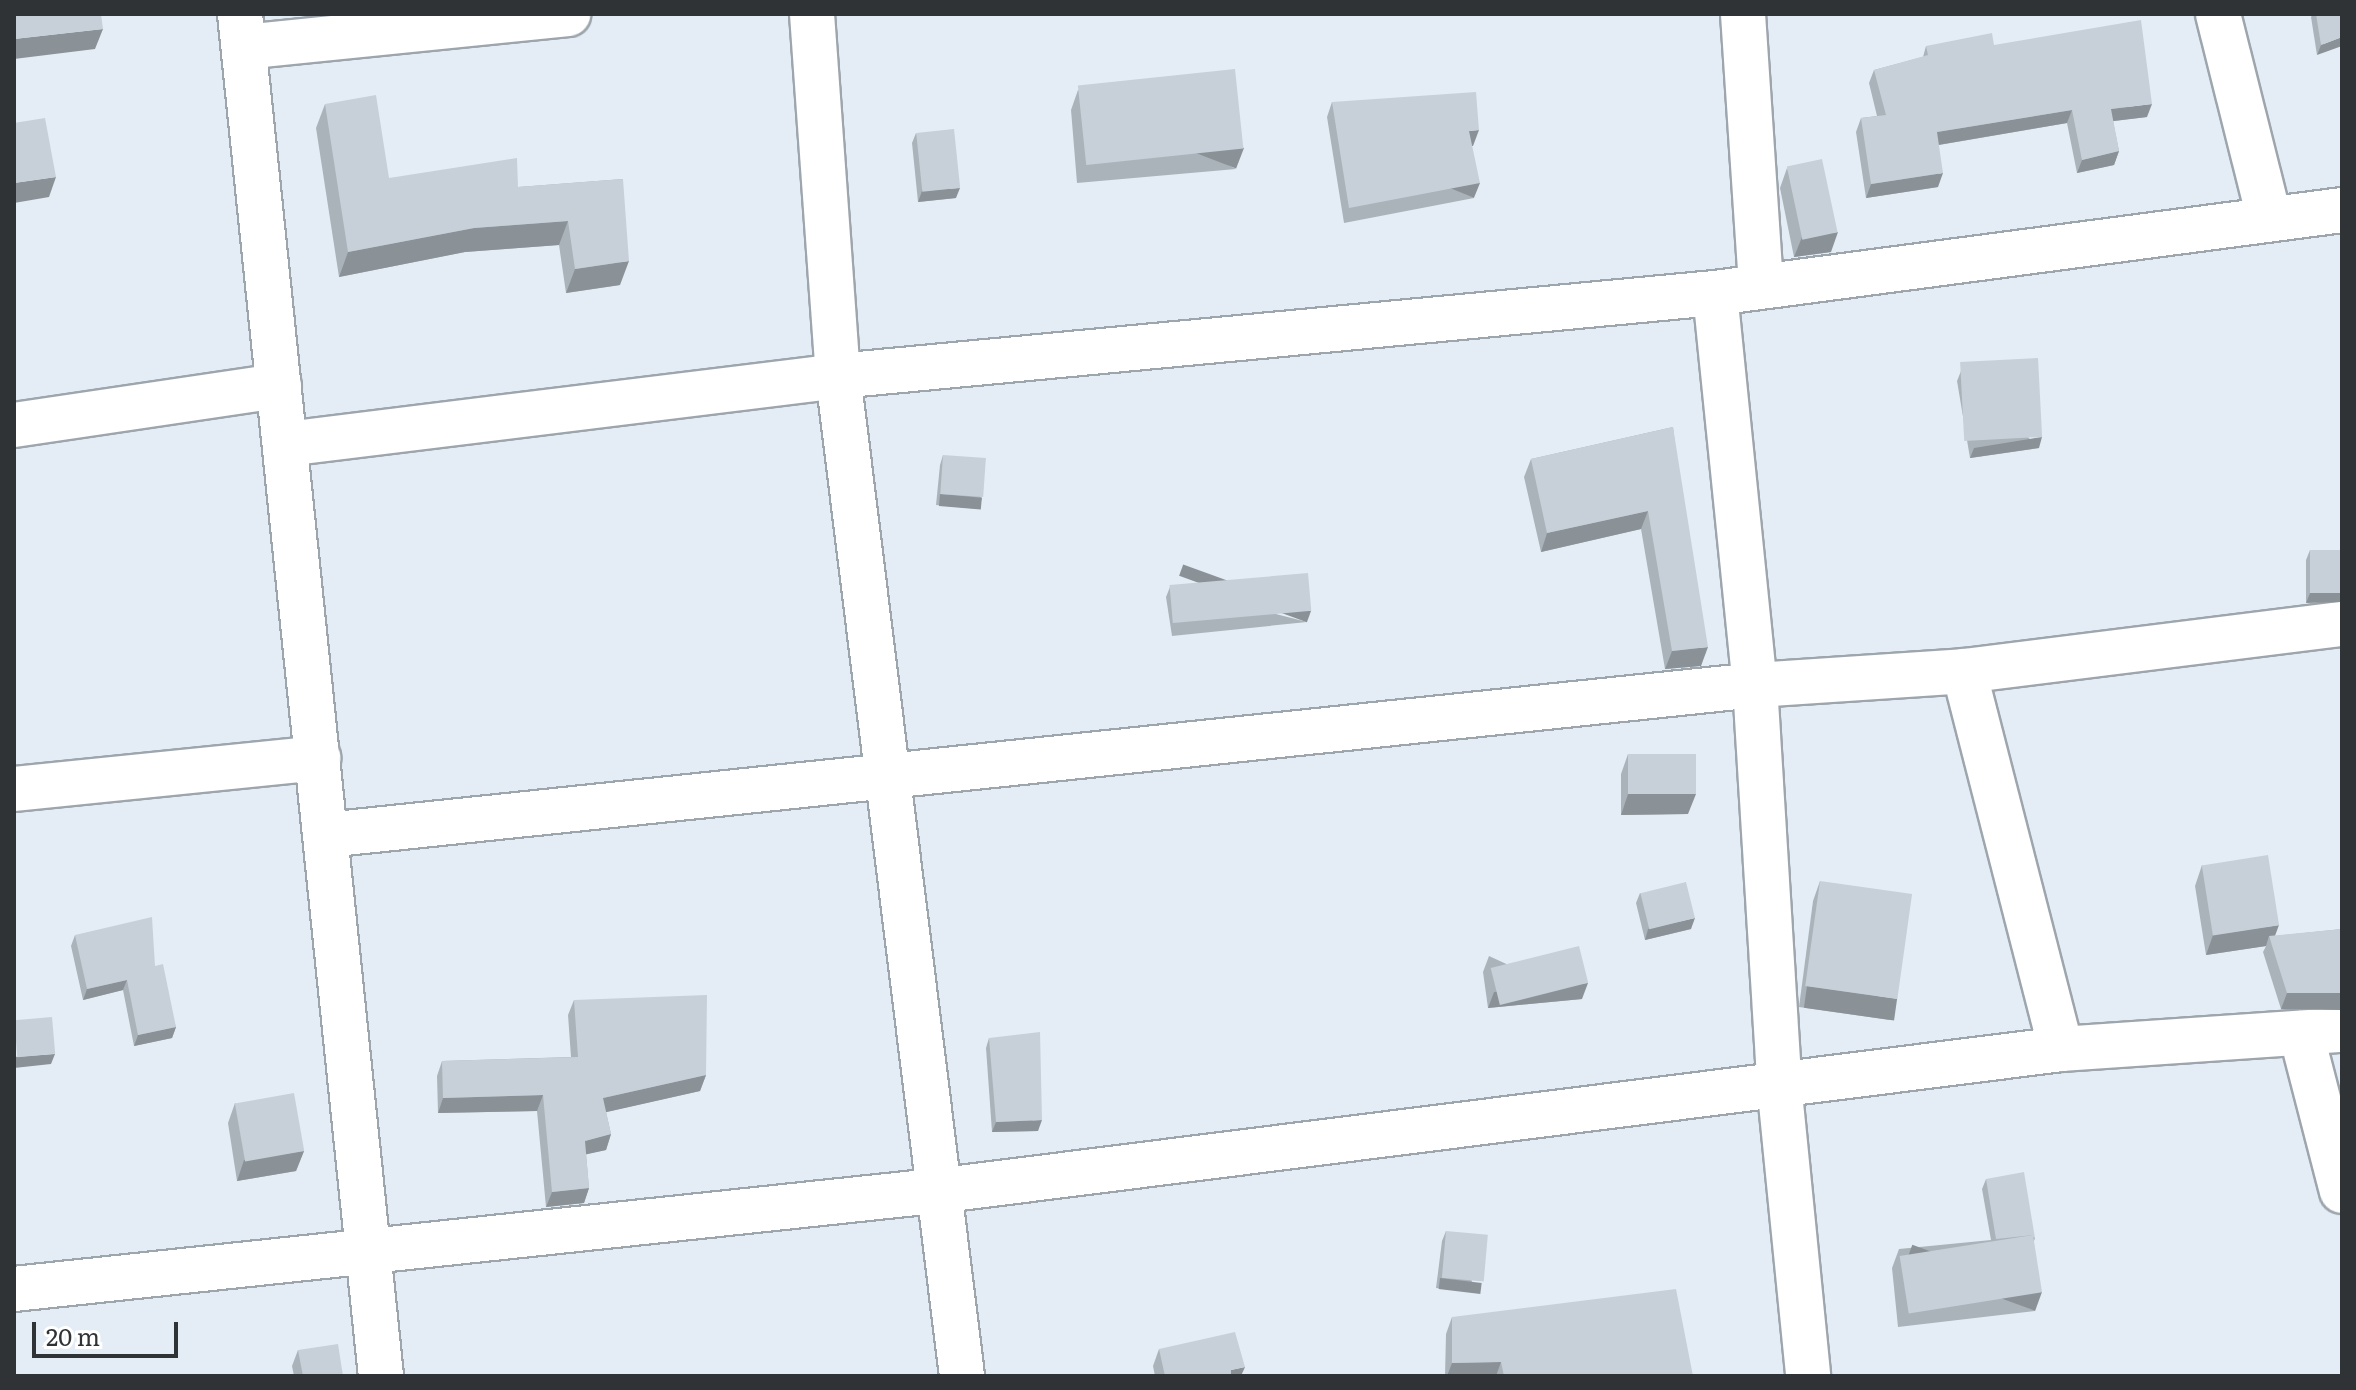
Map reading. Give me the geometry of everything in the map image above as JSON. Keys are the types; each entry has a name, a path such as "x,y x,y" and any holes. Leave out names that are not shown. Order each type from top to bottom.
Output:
{"street":[{"path":"381,1376 242,30 568,14"},
{"path":"812,14 838,376 944,1190 962,1376"},
{"path":"1743,14 1761,286"},
{"path":"2218,14 2269,217"},
{"path":"286,444 838,376 1715,293 2269,217 2342,210"},
{"path":"1715,293 1755,685 1779,1083 1808,1376"},
{"path":"14,425 279,386"},
{"path":"326,835 892,773 1755,685 1964,671 2342,624"},
{"path":"1964,671 2061,1049"},
{"path":"14,789 318,758"},
{"path":"14,1289 944,1190 2061,1049 2321,1032 2342,1191"}],"building":[{"path":"14,14 101,14 103,29 14,39"},
{"path":"2316,14 2342,14 2342,37 2321,45"},
{"path":"2141,20 2152,104 2111,109 2119,151 2082,160 2072,110 1937,132 1943,173 1871,184 1861,118 1886,115 1874,70 1928,55 1926,46 1992,33 1994,45"},
{"path":"1235,69 1243,149 1086,165 1078,86"},
{"path":"1476,92 1479,130 1469,131 1480,183 1349,208 1332,102"},
{"path":"376,95 389,178 517,158 518,187 623,179 629,261 575,269 568,221 474,228 348,252 325,104"},
{"path":"45,118 56,177 14,183 14,123"},
{"path":"954,129 960,188 922,192 916,133"},
{"path":"1822,159 1838,232 1802,240 1787,166"},
{"path":"2038,358 2042,437 1964,441 1960,362"},
{"path":"1673,427 1708,647 1672,651 1648,511 1547,533 1531,459"},
{"path":"943,455 986,458 983,497 940,494"},
{"path":"2310,550 2342,550 2342,593 2310,593"},
{"path":"1308,573 1311,611 1173,623 1170,585"},
{"path":"1628,754 1696,754 1696,794 1628,794"},
{"path":"2268,855 2279,925 2213,936 2202,865"},
{"path":"1820,881 1912,894 1897,999 1805,986"},
{"path":"1686,882 1695,918 1649,929 1640,893"},
{"path":"152,917 155,966 163,964 176,1027 138,1035 127,980 87,989 75,935"},
{"path":"2342,929 2342,993 2287,993 2269,936"},
{"path":"1579,946 1588,983 1500,1005 1491,968"},
{"path":"707,995 706,1075 603,1098 611,1134 585,1141 589,1188 552,1192 543,1095 443,1098 442,1061 578,1057 574,1000"},
{"path":"52,1017 55,1054 17,1057 14,1020"},
{"path":"1040,1032 1042,1120 996,1122 989,1038"},
{"path":"294,1093 304,1151 245,1162 235,1103"},
{"path":"2024,1172 2035,1238 2033,1235 1996,1239 1986,1179"},
{"path":"1446,1231 1488,1235 1484,1281 1442,1278"},
{"path":"2033,1235 2042,1292 1909,1313 1900,1256"},
{"path":"1676,1289 1693,1376 1504,1376 1501,1362 1452,1363 1452,1317"},
{"path":"1235,1332 1245,1367 1231,1370 1231,1376 1165,1376 1159,1349"},
{"path":"338,1344 343,1376 303,1376 298,1350"}]}
